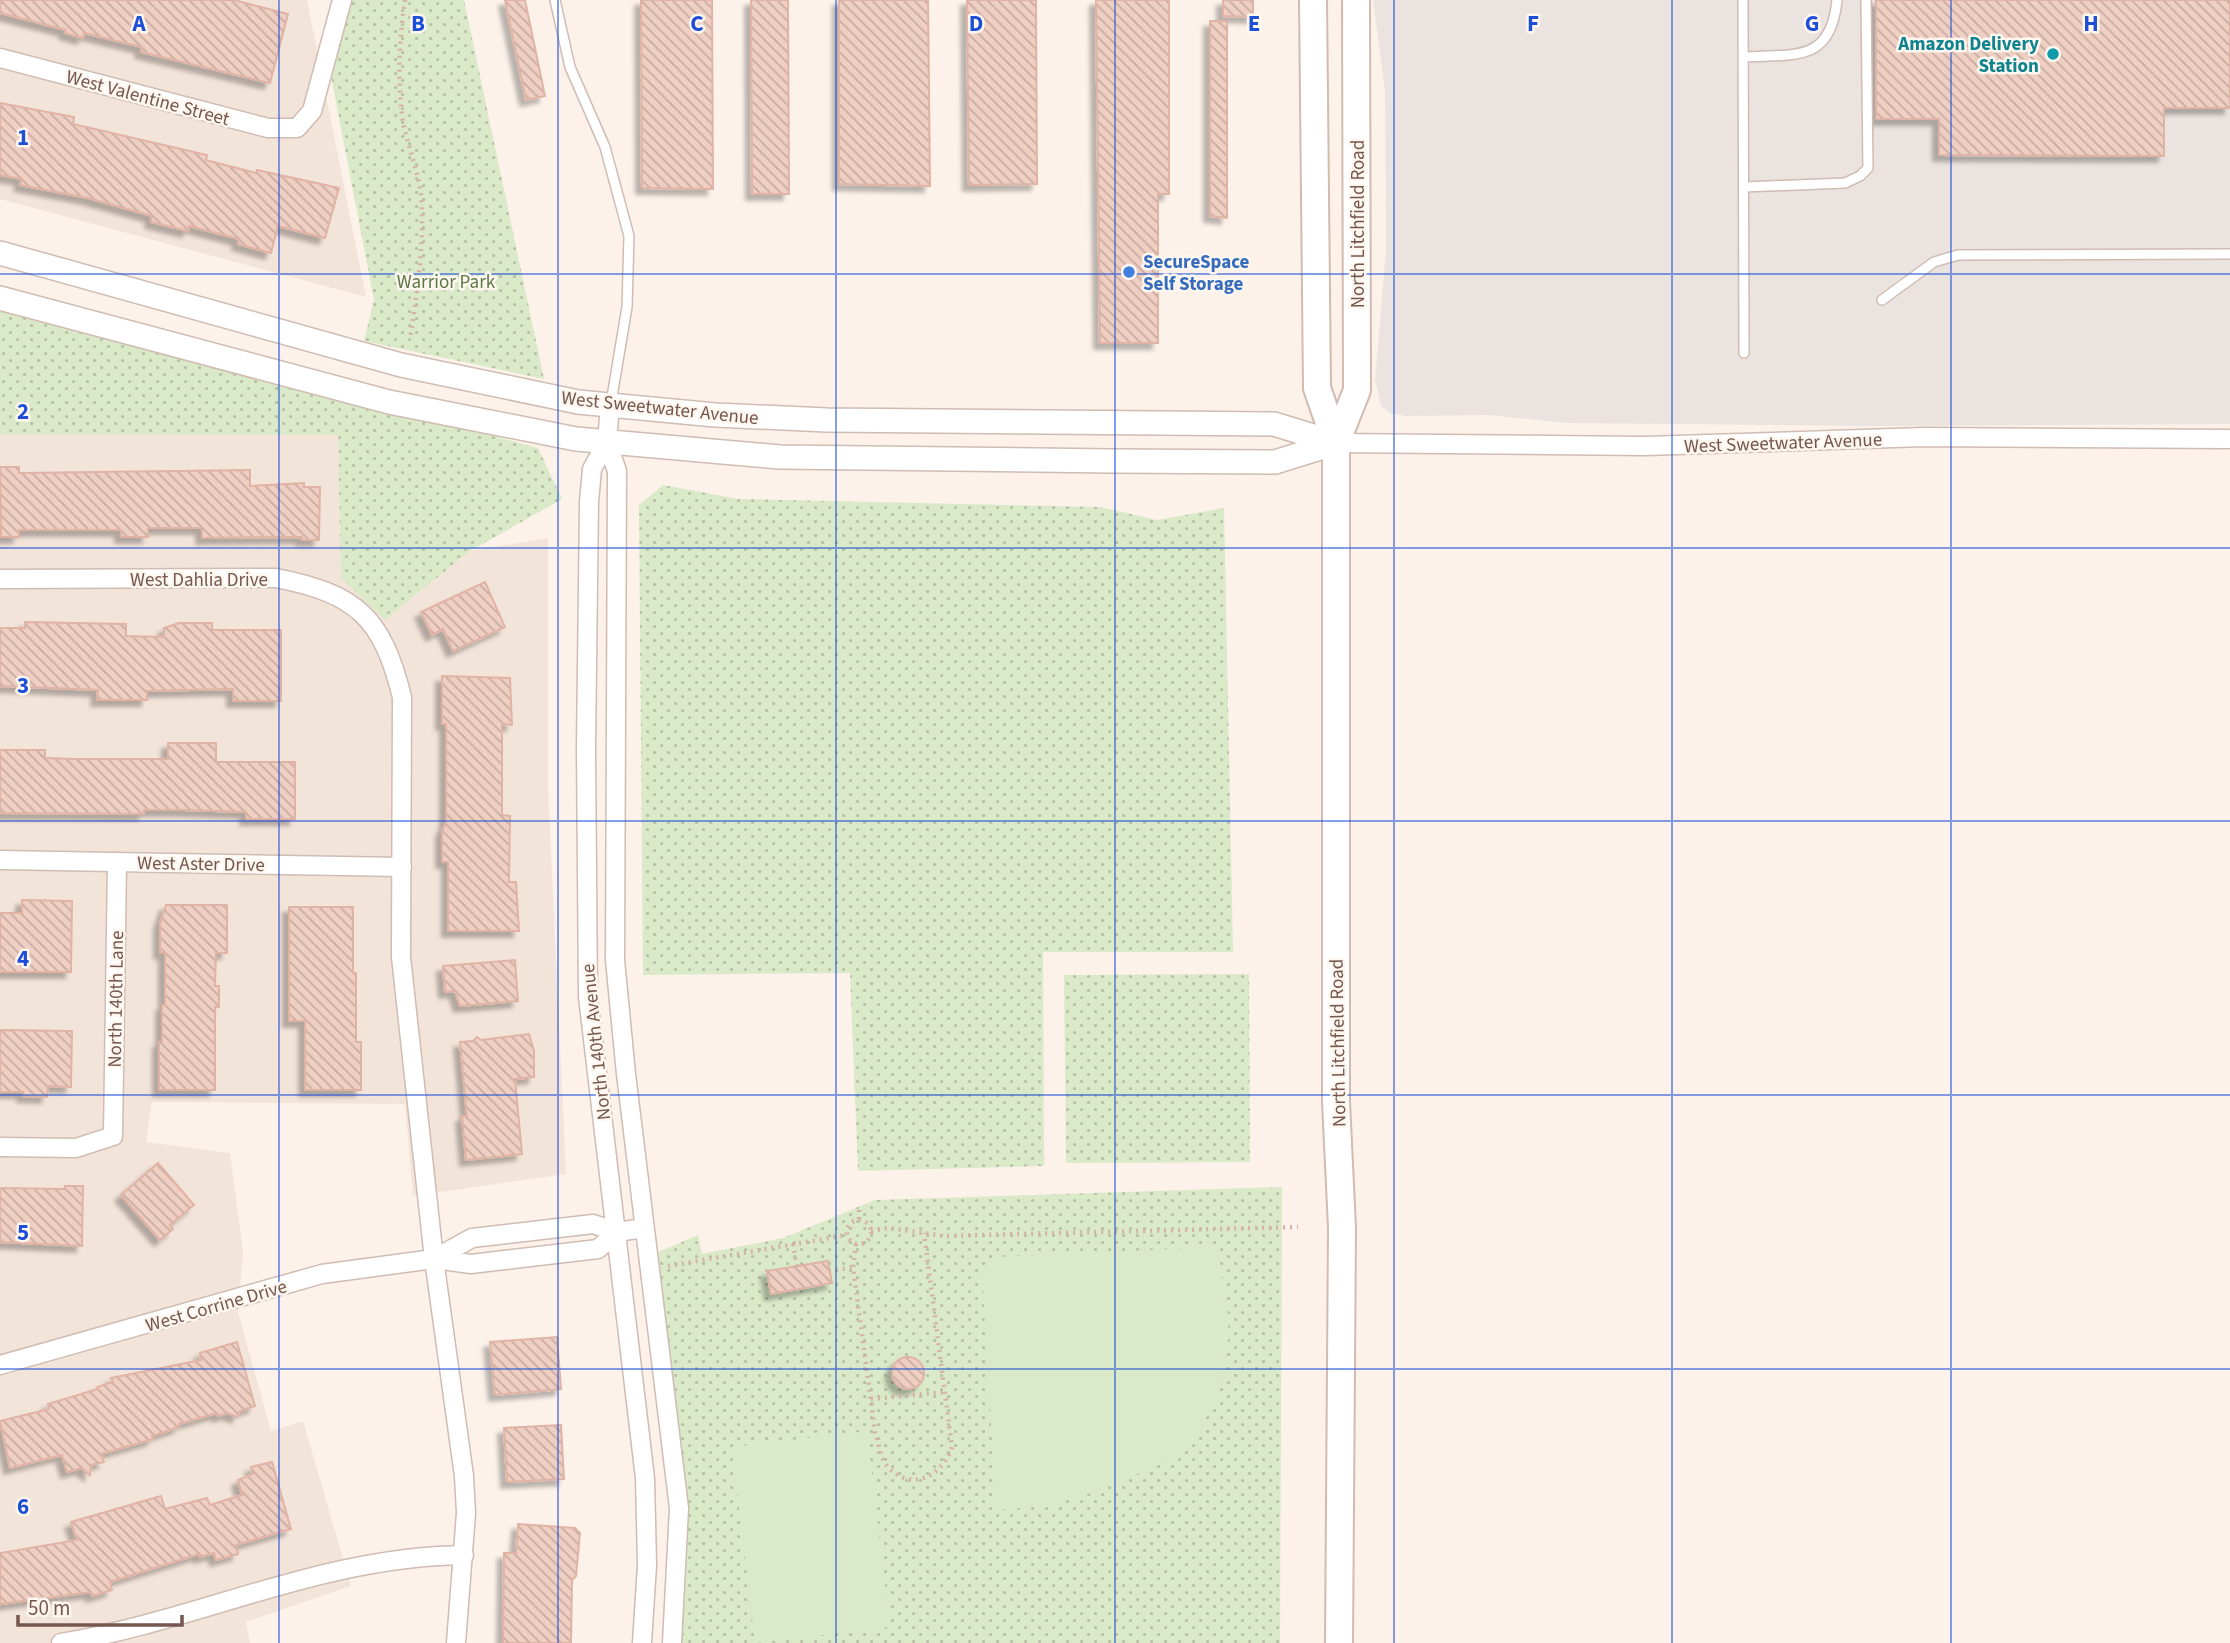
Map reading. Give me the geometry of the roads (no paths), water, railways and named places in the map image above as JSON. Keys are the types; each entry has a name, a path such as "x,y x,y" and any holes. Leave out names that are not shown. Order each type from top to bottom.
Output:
{"main road":[{"name":"North Litchfield Road","path":"1313,0 1317,388 1336,443 1336,1101 1342,1228 1339,1643"},
{"name":"North Litchfield Road","path":"1336,443 1357,390 1356,0"}],"street":[{"name":"West Valentine Street","path":"0,58 268,128 297,128 312,111 342,0"},
{"name":"West Sweetwater Avenue","path":"0,253 401,365 519,391 610,405 827,421 1274,424 1336,443 1645,446 1924,437 2230,439"},
{"name":"West Sweetwater Avenue","path":"0,298 389,402 532,433 607,442 780,457 1275,462 1336,443"},
{"name":"North 140th Avenue","path":"610,405 607,442 617,471 615,960 644,1228 679,1508 672,1643"},
{"name":"North 140th Avenue","path":"607,442 592,468 589,502 586,952 590,1030 617,1232 645,1478 648,1565 642,1643"},
{"name":"West Dahlia Drive","path":"0,579 276,579 315,586 346,601 380,633 393,664 402,697 402,867"},
{"name":"West Aster Drive","path":"0,860 402,867"},
{"name":"North 140th Lane","path":"0,1147 76,1148 113,1136 117,862"},
{"path":"402,867 401,957 434,1259 464,1476 464,1555 456,1643"},
{"name":"West Corrine Drive","path":"434,1259 472,1238 593,1224 617,1232 644,1228"},
{"name":"West Corrine Drive","path":"0,1365 322,1274 434,1259 471,1264 598,1249 617,1232"},
{"path":"61,1643 135,1628 323,1572 412,1556 464,1555"}],"lane":[{"path":"555,0 570,67 605,147 629,236 627,307 610,405"},
{"path":"1743,0 1744,353"},
{"path":"1744,57 1801,54 1812,49 1826,40 1833,30 1837,0"},
{"path":"1744,187 1845,183 1860,176 1868,168 1866,0"},
{"path":"1882,300 1934,262 1958,255 2230,254"}],"place":[{"name":"Amazon Delivery Station","path":"2053,54"},
{"name":"SecureSpace Self Storage","path":"1129,272"}],"park label":[{"name":"Warrior Park","path":"446,281"}]}
